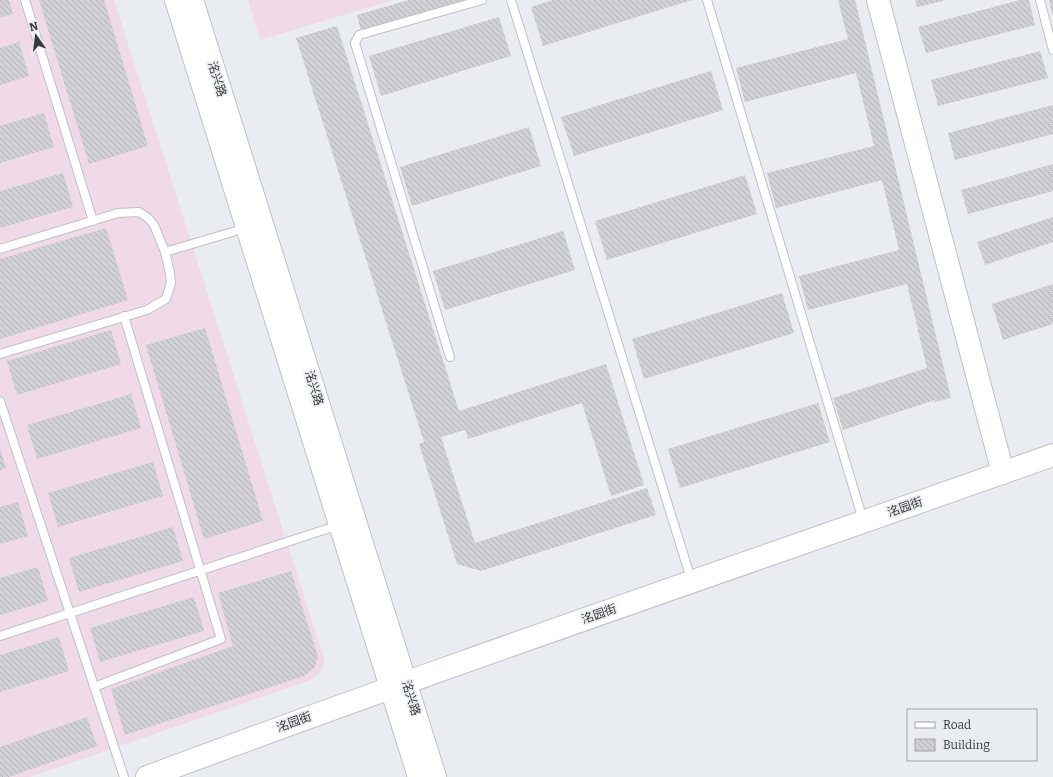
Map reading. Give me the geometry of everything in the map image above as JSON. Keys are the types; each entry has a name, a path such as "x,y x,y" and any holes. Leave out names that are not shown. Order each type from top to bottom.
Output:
{"street":[{"name":"洺兴路","path":"176,0 340,525 398,685 435,777"},
{"name":"洺兴路","path":"192,0 398,685 419,777"},
{"path":"878,0 1002,473"},
{"name":"洺园街","path":"147,777 398,685 1053,455"}],"lane":[{"path":"25,0 93,221"},
{"path":"450,357 355,43 359,36 482,0"},
{"path":"511,0 692,582"},
{"path":"707,0 863,522"},
{"path":"1040,0 1053,50"},
{"path":"0,249 118,213 139,212 148,218 154,226 165,252 170,273 170,283 166,299 147,310 0,354"},
{"path":"165,252 247,228"},
{"path":"94,687 221,639 124,316"},
{"path":"0,401 124,777"},
{"path":"0,636 340,525"}],"shaded area":[{"path":"0,0 114,0 325,662 320,672 311,680 30,777 0,777"},
{"path":"248,0 394,0 260,40"}],"building":[{"path":"0,0 9,0 13,14 0,18"},
{"path":"39,0 104,0 148,146 89,164"},
{"path":"409,0 469,0 361,31 357,15"},
{"path":"553,0 692,0 543,46 531,7"},
{"path":"838,0 855,0 951,398 935,402 935,400 843,430 833,398 927,368 907,284 808,310 799,276 899,250 882,180 776,208 767,173 874,146 856,73 745,102 736,68 848,39"},
{"path":"915,0 943,0 943,1 917,7"},
{"path":"1020,0 1029,0 1035,25 926,53 918,27"},
{"path":"1049,0 1053,0 1053,14 1052,14"},
{"path":"499,17 511,56 381,96 369,56"},
{"path":"337,26 459,411 606,364 644,485 611,496 582,403 468,439 465,430 441,437 475,543 647,488 656,515 481,571 457,564 419,444 424,442 296,38"},
{"path":"19,42 29,76 0,85 0,48"},
{"path":"1040,51 1048,78 938,106 931,80"},
{"path":"711,71 723,110 574,156 561,117"},
{"path":"1053,105 1053,134 955,160 948,133"},
{"path":"44,113 54,147 0,163 0,126"},
{"path":"529,127 541,166 412,206 400,167"},
{"path":"1053,164 1053,191 968,214 961,190"},
{"path":"63,173 73,207 0,228 0,191"},
{"path":"745,175 757,214 607,260 595,221"},
{"path":"1053,217 1053,242 985,265 977,242"},
{"path":"106,228 128,300 0,339 0,259"},
{"path":"563,231 575,270 445,310 433,271"},
{"path":"1053,284 1053,324 1003,340 992,304"},
{"path":"782,293 794,333 644,379 632,339"},
{"path":"205,328 263,521 204,539 146,345"},
{"path":"111,330 121,364 17,395 7,361"},
{"path":"131,394 141,428 37,459 27,425"},
{"path":"818,403 830,442 680,488 668,449"},
{"path":"0,448 6,468 0,470"},
{"path":"153,462 163,496 58,527 48,493"},
{"path":"18,502 28,536 0,544 0,507"},
{"path":"173,527 183,561 79,592 69,558"},
{"path":"38,567 48,601 0,615 0,578"},
{"path":"291,571 318,657 315,667 304,676 125,735 111,689 233,646 218,593"},
{"path":"194,597 204,631 100,662 90,628"},
{"path":"59,637 69,671 0,692 0,655"},
{"path":"87,717 97,746 9,777 0,777 0,747"}]}
